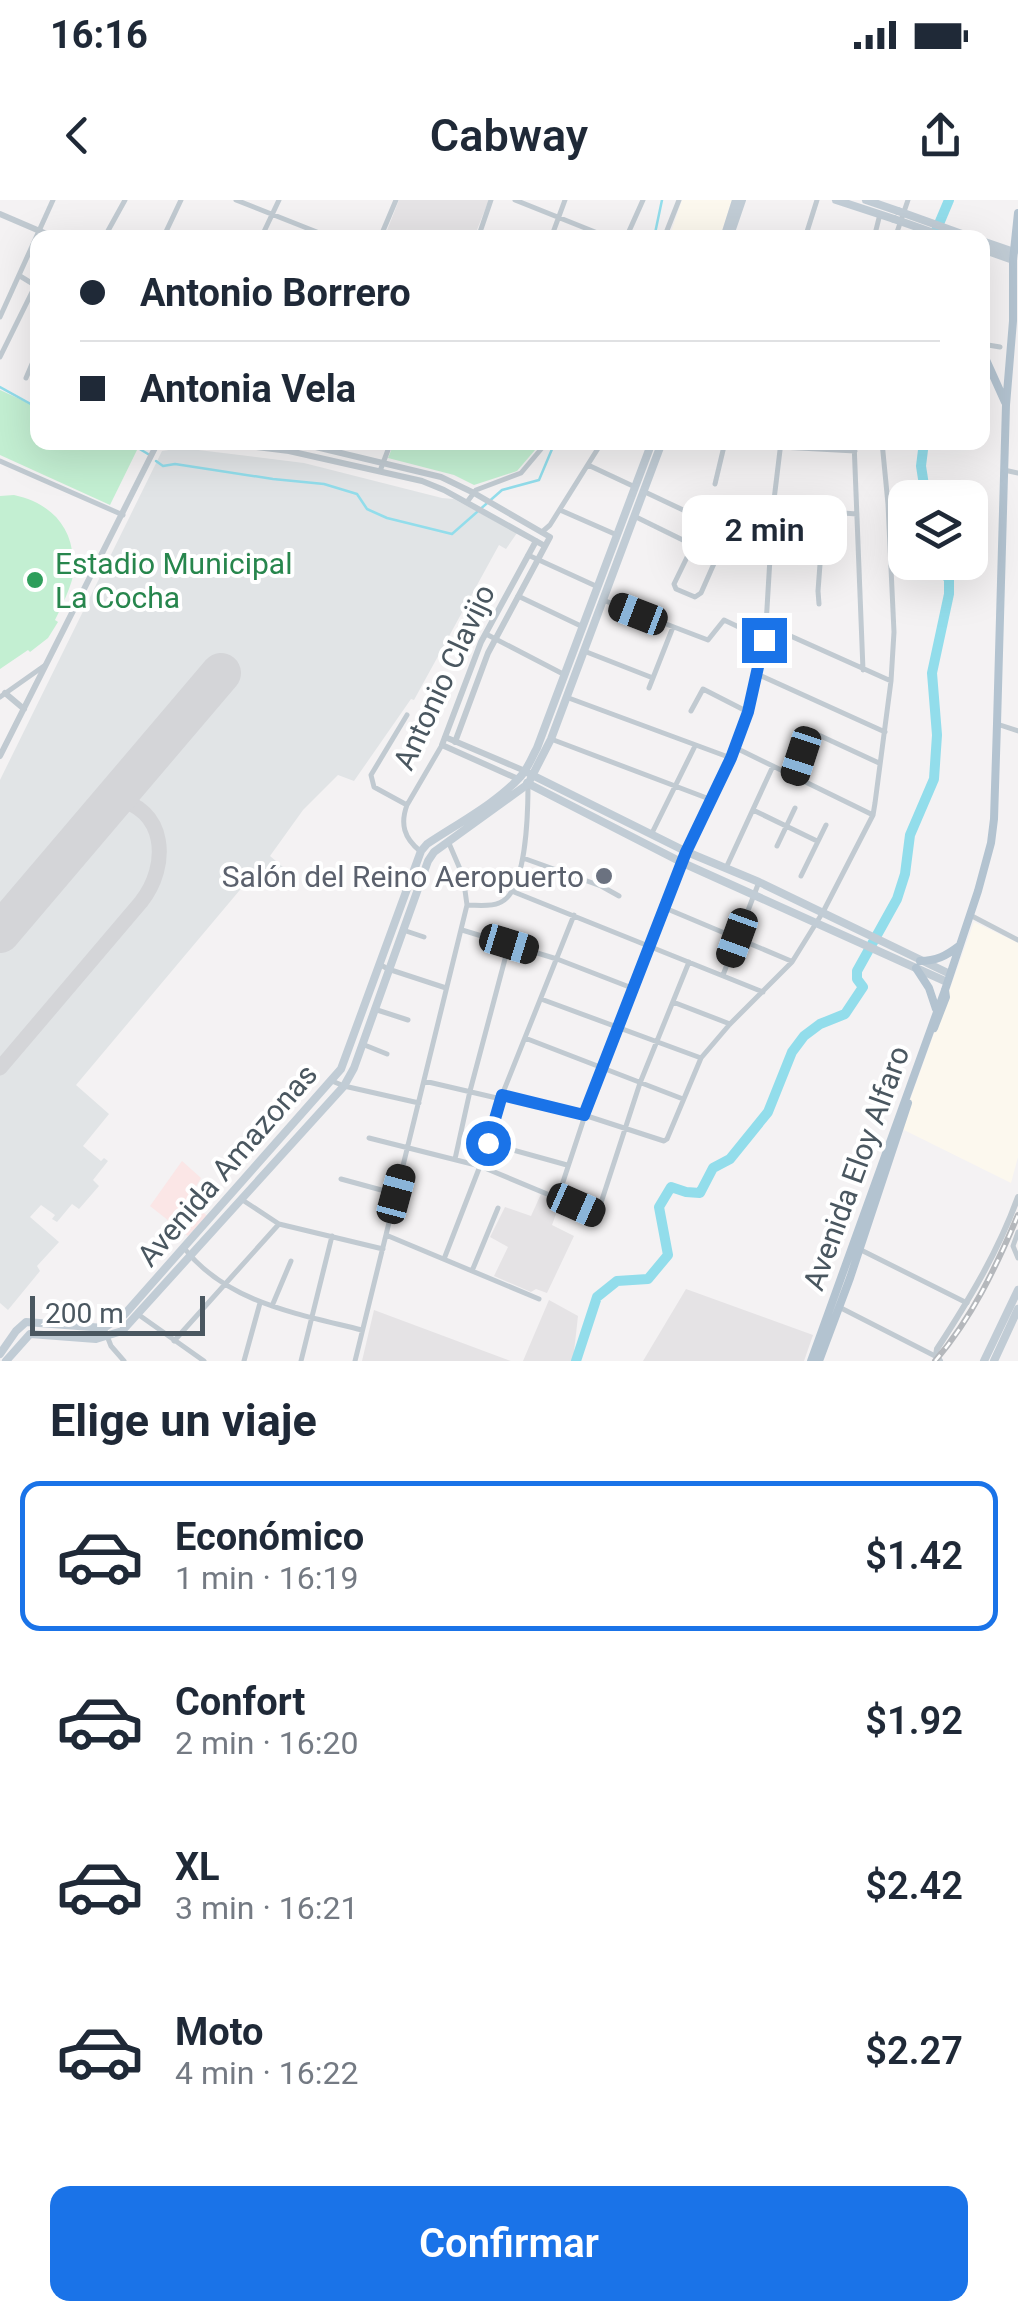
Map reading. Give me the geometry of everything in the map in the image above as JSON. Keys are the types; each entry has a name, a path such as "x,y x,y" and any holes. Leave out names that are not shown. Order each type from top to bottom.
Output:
{"main road":[{"path":"729,230 739,200"},
{"path":"836,200 946,230"},
{"path":"870,201 881,210"},
{"name":"Avenida Eloy Alfaro","path":"811,1361 947,982 990,843 994,819 1006,408 1018,213"},
{"path":"896,215 930,230"},
{"path":"990,245 1016,257"},
{"path":"990,252 1016,257"},
{"path":"990,367 1006,408"},
{"path":"421,851 529,773 551,738 634,516 650,450"},
{"path":"528,784 617,536 658,450"},
{"path":"529,773 686,852 825,913 947,982"},
{"path":"518,779 683,863 914,963 932,961 958,946"},
{"name":"Avenida Amazonas","path":"107,1338 122,1331 139,1315 344,1086 354,1068 428,861 448,841 528,784"},
{"name":"Avenida Amazonas","path":"104,1328 124,1315 341,1069 421,851"},
{"path":"914,963 936,1010"},
{"name":"Avenida Eloy Alfaro","path":"819,1361 946,998 947,982"},
{"path":"984,1361 1018,1290"},
{"path":"994,1361 1018,1309"},
{"path":"0,1354 22,1324 31,1321 104,1328"},
{"path":"41,1322 41,1334"},
{"path":"6,1361 26,1336 107,1338"}],"street":[{"path":"0,214 40,230 54,200"},
{"path":"108,230 125,200"},
{"path":"167,230 181,200"},
{"path":"236,200 312,230"},
{"path":"265,230 279,200"},
{"path":"383,230 396,200"},
{"path":"481,230 491,200"},
{"path":"515,200 589,230"},
{"path":"553,230 564,200"},
{"path":"630,230 643,200"},
{"path":"667,230 679,200"},
{"path":"808,230 817,200"},
{"path":"898,230 908,200"},
{"path":"876,230 881,210"},
{"path":"0,317 30,253"},
{"path":"20,276 30,282"},
{"path":"0,357 30,298"},
{"path":"1013,320 1018,332"},
{"path":"990,347 1000,347"},
{"path":"26,378 30,369"},
{"path":"1006,408 1018,412"},
{"path":"0,756 154,450"},
{"path":"282,450 380,471 444,490 545,546"},
{"path":"330,450 441,477 550,537"},
{"path":"380,471 387,450"},
{"path":"474,492 520,474 540,450"},
{"name":"Antonio Clavijo","path":"421,851 406,838 407,805 442,746 486,634 528,555 597,450"},
{"path":"715,484 724,450"},
{"path":"558,1197 616,1027 686,852 731,758 748,712 766,625 780,450"},
{"path":"843,450 855,451 863,670"},
{"path":"424,1081 584,1115 667,1139 701,1058 792,962 820,924 873,815 894,632 883,450"},
{"path":"0,461 123,515"},
{"path":"588,465 770,551"},
{"path":"1004,470 1018,473"},
{"path":"471,504 474,492"},
{"path":"773,508 857,514"},
{"path":"560,510 617,536"},
{"path":"820,604 824,511"},
{"path":"634,516 693,544 716,560 701,593 695,596 676,589 674,584 693,544"},
{"name":"Antonio Clavijo","path":"456,742 495,640 550,537 550,525"},
{"path":"528,555 598,588"},
{"path":"518,596 583,627"},
{"path":"603,600 708,640 724,620 764,640"},
{"path":"766,625 891,681"},
{"path":"650,688 673,628"},
{"path":"486,634 565,675"},
{"path":"584,651 653,678"},
{"path":"24,708 2,695 46,665"},
{"path":"757,674 884,732"},
{"path":"691,711 703,689 748,712"},
{"path":"566,697 731,758"},
{"path":"406,716 371,775 374,787 407,805"},
{"path":"997,724 1018,731"},
{"path":"795,776 808,737 814,732 879,763"},
{"path":"445,736 529,773"},
{"path":"551,738 712,800"},
{"path":"442,746 518,779"},
{"path":"652,834 695,746"},
{"path":"735,748 873,815"},
{"path":"726,868 774,766"},
{"path":"467,905 496,904 514,892 522,858 528,784"},
{"path":"778,846 795,808"},
{"path":"753,810 818,842"},
{"path":"801,876 826,824"},
{"path":"355,1361 467,905 463,876 448,841"},
{"path":"522,858 619,896"},
{"path":"723,976 759,882"},
{"path":"514,892 764,992"},
{"path":"665,908 792,962"},
{"path":"444,1260 524,1038 574,914"},
{"path":"970,915 1018,940"},
{"path":"402,930 424,937"},
{"path":"462,930 557,959 632,988"},
{"path":"454,1159 509,944"},
{"path":"369,1138 480,1166 595,1214 640,1083 689,962"},
{"path":"379,964 446,988"},
{"path":"541,999 701,1058"},
{"path":"673,1002 730,1024"},
{"path":"374,1008 408,1020"},
{"path":"524,1038 684,1099"},
{"path":"362,1044 387,1054"},
{"path":"332,1081 419,1103"},
{"path":"488,1143 568,1165"},
{"path":"341,1180 396,1194"},
{"path":"234,1192 279,1224 383,1249"},
{"path":"938,1359 937,1349 968,1303 999,1245 1018,1197"},
{"path":"472,1271 498,1208"},
{"path":"174,1341 279,1224"},
{"path":"1018,1232 1014,1246 1018,1258"},
{"path":"386,1235 539,1299"},
{"path":"301,1361 332,1236"},
{"path":"184,1248 225,1285 260,1303 362,1330"},
{"path":"860,1249 968,1303"},
{"path":"272,1306 291,1261"},
{"path":"244,1361 260,1303"},
{"path":"839,1307 938,1359"},
{"path":"139,1315 204,1361"},
{"path":"104,1328 124,1361"}],"shaded area":[{"path":"399,200 489,200 477,230 387,230"},
{"path":"682,200 732,200 722,230 672,230"},
{"path":"198,450 304,463 454,499 517,533 506,549 499,545 414,700 411,699 354,781 338,775 303,810 270,856 290,873 278,888 255,872 76,1085 109,1114 83,1146 101,1161 108,1161 93,1180 99,1186 79,1209 72,1204 57,1222 52,1219 55,1215 41,1205 30,1217 59,1242 37,1266 40,1271 8,1310 0,1303 0,780 162,451"},
{"path":"974,922 1018,943 1018,1157 1011,1183 900,1128"},
{"path":"182,1161 201,1178 189,1198 207,1216 188,1236 150,1206"},
{"path":"541,1194 560,1203 552,1225 574,1236 547,1293 536,1289 531,1292 494,1276 508,1247 490,1237 505,1207 531,1216"},
{"path":"686,1289 813,1335 804,1361 643,1361"},
{"path":"549,1300 578,1316 573,1361 523,1361"},
{"path":"374,1310 511,1361 362,1361"}],"green space":[{"path":"0,390 30,404 30,450 137,450 110,505 0,455"},
{"path":"391,450 535,450 517,471 474,485 454,475 388,458"},
{"name":"Estadio Municipal La Cocha","path":"14,495 37,503 55,516 68,535 76,559 72,581 55,620 58,622 48,638 0,669 0,496"}],"waterway":[{"path":"656,230 662,200"},
{"path":"936,230 949,200"},
{"path":"0,387 30,404"},
{"path":"141,450 148,454"},
{"path":"156,461 163,466 175,464 324,484 357,494 367,509 387,518 452,534 502,490 539,480 552,450"},
{"path":"923,450 923,480"},
{"path":"576,1361 597,1297 617,1281 648,1279 668,1255 659,1207 671,1187 700,1193 713,1168 730,1159 768,1112 792,1052 804,1036 820,1024 845,1014 863,987 857,971 897,899 910,835 934,779 937,735 932,673 949,580"}],"taxiway":[{"path":"0,1068 150,888 159,856 153,826 145,813 114,799"}],"runway":[{"path":"0,933 221,673"}],"railway":[{"path":"935,1361 982,1291 1018,1215"}],"place":[{"name":"Estadio Municipal La Cocha","path":"35,580"},
{"name":"Salón del Reino Aeropuerto","path":"604,876"}],"route":[{"path":"488,1143 502,1095 584,1115 686,852 731,758 748,712 764,640"}]}
